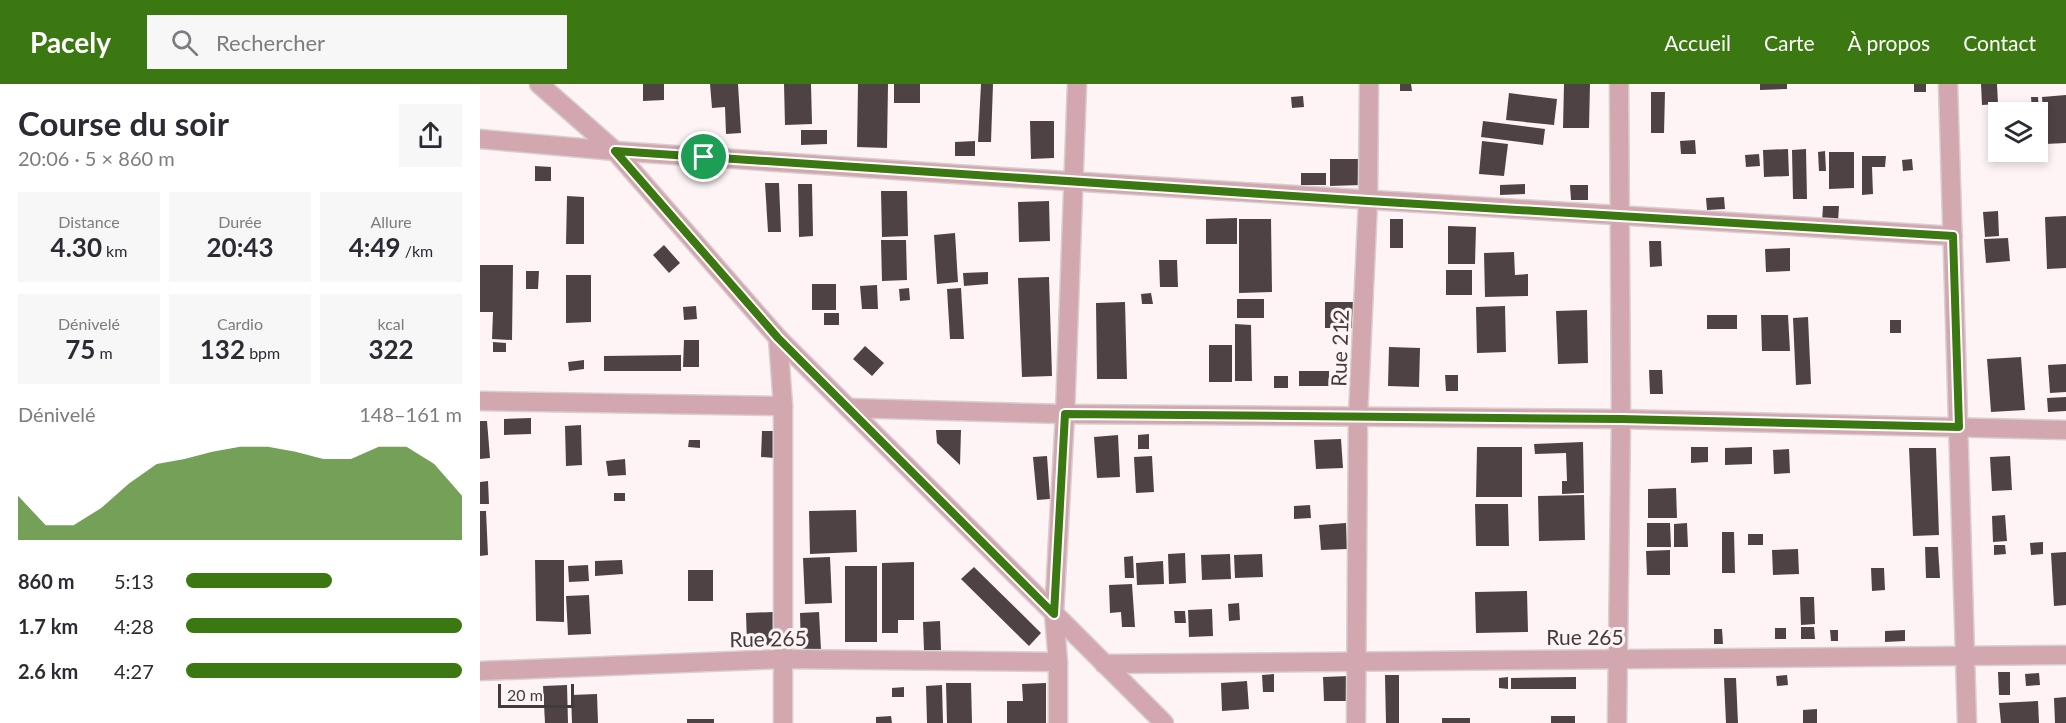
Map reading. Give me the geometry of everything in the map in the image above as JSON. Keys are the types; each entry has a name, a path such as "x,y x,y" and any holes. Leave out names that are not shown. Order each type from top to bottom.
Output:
{"street":[{"path":"538,84 615,151 778,338 1164,723"},
{"path":"1058,723 1058,662 1054,614 1065,414 1077,84"},
{"name":"Rue 212","path":"1356,723 1358,417 1368,201 1369,84"},
{"path":"1617,723 1621,419 1619,84"},
{"path":"1948,84 1967,723"},
{"path":"480,139 615,151 1073,182 1953,236"},
{"path":"778,338 783,406 783,723"},
{"path":"480,401 783,406"},
{"path":"848,408 1065,414 1621,419 2066,430"},
{"name":"Rue 265","path":"1104,664 2066,654"},
{"name":"Rue 265","path":"480,671 783,659 1058,662"}],"building":[{"path":"643,84 664,84 664,100 643,101"},
{"path":"710,84 738,84 741,133 726,134 725,107 712,108"},
{"path":"784,84 811,84 812,124 785,125"},
{"path":"858,84 888,84 887,148 857,147"},
{"path":"894,84 920,84 920,103 894,103"},
{"path":"981,84 993,84 991,142 978,142"},
{"path":"1400,84 1411,84 1412,91 1400,91"},
{"path":"1564,84 1590,84 1589,128 1563,128"},
{"path":"1760,84 1787,84 1787,89 1760,90"},
{"path":"1914,84 1926,84 1926,92 1914,92"},
{"path":"1981,84 1997,84 1998,102 1988,102 1988,105 1982,105"},
{"path":"1651,92 1665,92 1664,133 1651,133"},
{"path":"1509,93 1557,99 1554,125 1506,120"},
{"path":"2066,95 2066,143 2048,144 2048,102 2042,102 2042,97"},
{"path":"1303,96 1304,107 1292,108 1291,97"},
{"path":"2031,97 2038,97 2038,102 2031,102"},
{"path":"1030,121 1054,121 1054,158 1031,159"},
{"path":"1483,121 1545,129 1543,145 1481,137"},
{"path":"801,130 827,130 827,144 801,145"},
{"path":"1695,140 1696,154 1681,154 1680,141"},
{"path":"975,141 975,156 955,156 955,142"},
{"path":"1482,141 1508,144 1504,176 1479,174"},
{"path":"1788,149 1789,176 1764,177 1763,150"},
{"path":"1806,149 1807,199 1793,199 1792,150"},
{"path":"1825,151 1826,171 1819,171 1818,152"},
{"path":"1829,152 1854,152 1854,188 1829,189"},
{"path":"1759,154 1760,166 1746,167 1745,155"},
{"path":"1862,156 1886,156 1885,167 1872,167 1873,194 1862,195"},
{"path":"1330,159 1362,159 1362,185 1330,186"},
{"path":"1912,159 1913,170 1903,171 1902,160"},
{"path":"535,166 551,167 551,181 535,181"},
{"path":"1301,173 1326,173 1326,185 1301,185"},
{"path":"765,183 779,183 781,232 768,232"},
{"path":"798,184 812,184 813,236 799,237"},
{"path":"1525,184 1525,194 1500,195 1500,185"},
{"path":"1570,185 1588,185 1588,200 1571,200"},
{"path":"881,191 907,191 908,236 882,237"},
{"path":"567,196 584,197 584,244 566,244"},
{"path":"1724,197 1725,209 1707,210 1706,198"},
{"path":"1049,201 1050,241 1019,242 1018,202"},
{"path":"1823,206 1839,206 1838,222 1822,222"},
{"path":"1998,211 1999,236 1985,237 1983,212"},
{"path":"2066,216 2066,268 2047,269 2045,217"},
{"path":"1237,218 1237,244 1206,244 1206,219"},
{"path":"1239,219 1271,219 1272,292 1239,293"},
{"path":"1390,219 1403,219 1403,248 1390,248"},
{"path":"1448,226 1476,227 1475,264 1448,264"},
{"path":"955,233 958,282 937,284 934,235"},
{"path":"2008,238 2010,261 1986,263 1984,239"},
{"path":"881,240 906,240 907,280 882,281"},
{"path":"1649,241 1661,241 1662,266 1650,267"},
{"path":"664,245 680,263 669,273 653,255"},
{"path":"1790,248 1790,271 1766,272 1765,249"},
{"path":"1514,252 1515,275 1528,274 1528,296 1485,297 1484,253"},
{"path":"1159,260 1177,260 1178,287 1160,287"},
{"path":"480,265 513,265 512,340 492,339 493,312 480,312"},
{"path":"1446,270 1472,270 1472,295 1446,295"},
{"path":"526,271 539,271 538,289 526,289"},
{"path":"988,272 988,284 964,286 963,273"},
{"path":"566,275 591,275 591,322 566,323"},
{"path":"1049,277 1052,376 1022,377 1018,278"},
{"path":"812,284 836,284 836,310 812,310"},
{"path":"877,285 878,309 862,309 860,286"},
{"path":"909,288 910,300 900,301 899,289"},
{"path":"961,288 964,339 950,339 947,289"},
{"path":"1151,293 1153,304 1142,304 1141,294"},
{"path":"1237,299 1264,299 1264,318 1237,318"},
{"path":"1125,302 1127,379 1097,379 1096,303"},
{"path":"1325,302 1356,302 1356,328 1325,328"},
{"path":"696,306 697,319 684,320 683,307"},
{"path":"1505,306 1506,352 1477,353 1476,307"},
{"path":"1587,310 1588,363 1558,364 1556,311"},
{"path":"824,313 839,313 839,325 824,325"},
{"path":"1707,315 1737,315 1737,329 1707,329"},
{"path":"1761,315 1788,315 1790,351 1762,351"},
{"path":"1808,317 1811,384 1796,385 1793,318"},
{"path":"1890,320 1901,320 1901,333 1890,333"},
{"path":"1235,324 1251,325 1252,381 1235,381"},
{"path":"684,340 699,340 699,367 683,367"},
{"path":"493,342 506,343 506,352 493,352"},
{"path":"1209,345 1232,345 1232,382 1209,382"},
{"path":"865,346 884,363 872,376 853,359"},
{"path":"1389,347 1420,348 1419,387 1388,386"},
{"path":"681,355 681,371 604,371 604,356"},
{"path":"2021,357 2025,410 1991,412 1987,359"},
{"path":"584,360 584,369 569,371 568,362"},
{"path":"2066,364 2066,392 2050,393 2048,365"},
{"path":"1649,370 1662,370 1663,394 1650,394"},
{"path":"1299,371 1329,371 1329,386 1299,386"},
{"path":"1445,375 1458,375 1458,391 1446,391"},
{"path":"1274,376 1288,376 1288,388 1274,388"},
{"path":"2066,397 2066,411 2048,412 2047,398"},
{"path":"531,418 531,434 504,435 504,419"},
{"path":"480,421 487,421 490,458 480,459"},
{"path":"581,425 582,465 566,466 565,426"},
{"path":"936,430 961,430 960,465 937,443"},
{"path":"762,431 775,431 775,458 761,457"},
{"path":"1149,434 1149,449 1138,449 1138,435"},
{"path":"1118,435 1120,477 1097,478 1094,437"},
{"path":"1341,439 1343,468 1316,469 1314,440"},
{"path":"689,440 700,440 700,448 688,447"},
{"path":"1583,442 1584,493 1562,494 1562,481 1567,481 1566,453 1535,454 1534,444"},
{"path":"1477,447 1522,447 1522,497 1476,497"},
{"path":"1691,447 1708,447 1708,462 1691,463"},
{"path":"1752,447 1752,464 1725,465 1725,448"},
{"path":"1909,448 1936,448 1939,535 1913,536"},
{"path":"1789,449 1790,473 1774,474 1773,450"},
{"path":"1047,456 1050,499 1037,500 1033,457"},
{"path":"1152,456 1154,492 1136,493 1134,457"},
{"path":"2010,456 2012,490 1992,491 1990,457"},
{"path":"625,459 626,475 608,476 606,461"},
{"path":"488,481 489,504 480,504 480,482"},
{"path":"1676,488 1677,518 1648,518 1648,489"},
{"path":"614,493 625,493 625,501 614,501"},
{"path":"1584,495 1585,540 1539,541 1538,496"},
{"path":"1475,504 1508,504 1509,546 1476,546"},
{"path":"1310,505 1311,518 1294,519 1294,506"},
{"path":"856,510 857,552 810,554 809,511"},
{"path":"480,511 486,511 488,555 480,556"},
{"path":"2005,515 2007,541 1993,542 1992,516"},
{"path":"1346,523 1347,549 1321,550 1319,525"},
{"path":"1647,523 1670,523 1671,547 1647,547"},
{"path":"1687,523 1688,547 1674,547 1674,524"},
{"path":"1722,532 1734,532 1735,573 1722,573"},
{"path":"1748,534 1763,534 1763,545 1748,545"},
{"path":"2043,542 2043,554 2031,555 2030,543"},
{"path":"1994,545 2005,545 2006,554 1994,555"},
{"path":"1925,547 1938,547 1940,578 1926,578"},
{"path":"1798,549 1799,574 1773,575 1772,550"},
{"path":"1670,550 1670,575 1647,575 1646,551"},
{"path":"2066,552 2066,605 2054,606 2051,553"},
{"path":"1185,553 1186,583 1169,584 1168,554"},
{"path":"1230,554 1231,579 1202,580 1201,555"},
{"path":"1262,554 1263,577 1235,578 1234,555"},
{"path":"1133,556 1134,578 1125,578 1124,557"},
{"path":"830,557 832,603 805,604 803,558"},
{"path":"535,560 564,560 564,622 536,621"},
{"path":"622,560 623,574 595,576 595,561"},
{"path":"1163,561 1164,584 1137,585 1136,563"},
{"path":"914,562 914,620 898,620 898,633 882,633 882,563"},
{"path":"588,565 589,581 569,582 568,566"},
{"path":"845,566 877,566 877,642 845,642"},
{"path":"974,567 1041,633 1029,646 961,579"},
{"path":"1871,568 1884,568 1885,590 1872,591"},
{"path":"688,570 713,570 713,601 688,601"},
{"path":"1132,584 1135,627 1122,627 1121,612 1110,613 1109,585"},
{"path":"1527,591 1528,632 1476,633 1475,592"},
{"path":"589,595 591,634 568,635 566,596"},
{"path":"1800,597 1814,597 1815,624 1801,625"},
{"path":"1239,603 1240,620 1229,621 1228,604"},
{"path":"1212,609 1213,636 1189,637 1188,610"},
{"path":"1174,611 1185,611 1186,623 1175,623"},
{"path":"773,612 774,645 747,646 746,613"},
{"path":"819,612 821,650 801,651 800,613"},
{"path":"940,621 941,650 924,650 923,622"},
{"path":"1801,627 1814,627 1815,639 1801,639"},
{"path":"1775,628 1786,628 1786,639 1775,639"},
{"path":"1714,629 1722,629 1723,644 1714,644"},
{"path":"1830,630 1838,630 1838,641 1831,641"},
{"path":"1905,630 1905,641 1885,642 1885,631"},
{"path":"1998,672 2010,672 2010,695 1999,695"},
{"path":"2039,673 2040,685 2026,686 2025,674"},
{"path":"1274,674 1274,692 1263,692 1262,675"},
{"path":"1385,675 1399,675 1399,723 1386,723"},
{"path":"1787,675 1788,685 1777,686 1776,676"},
{"path":"1349,676 1349,701 1324,701 1323,677"},
{"path":"1508,677 1508,689 1499,688 1499,678"},
{"path":"1576,677 1576,689 1511,689 1511,678"},
{"path":"1724,678 1736,678 1738,723 1726,723"},
{"path":"1247,681 1249,709 1222,711 1221,683"},
{"path":"946,683 971,683 972,723 947,723"},
{"path":"1046,683 1046,723 1007,723 1007,701 1023,701 1022,684"},
{"path":"567,685 568,723 545,723 543,686"},
{"path":"942,685 943,723 927,723 926,686"},
{"path":"904,687 904,697 892,697 892,688"},
{"path":"597,694 598,723 572,723 571,695"},
{"path":"2066,697 2066,723 2055,723 2054,698"},
{"path":"2038,701 2039,723 2001,723 1999,703"},
{"path":"1817,709 1817,723 1803,723 1803,710"},
{"path":"891,716 892,723 876,723 876,717"},
{"path":"1551,716 1575,716 1575,723 1551,723"},
{"path":"1442,718 1470,718 1470,723 1442,723"},
{"path":"687,719 714,719 714,723 687,723"}],"route":[{"path":"615,151 704,157 1368,201 1953,236 1959,427 1621,419 1065,414 1054,614 778,338 615,151"}]}
